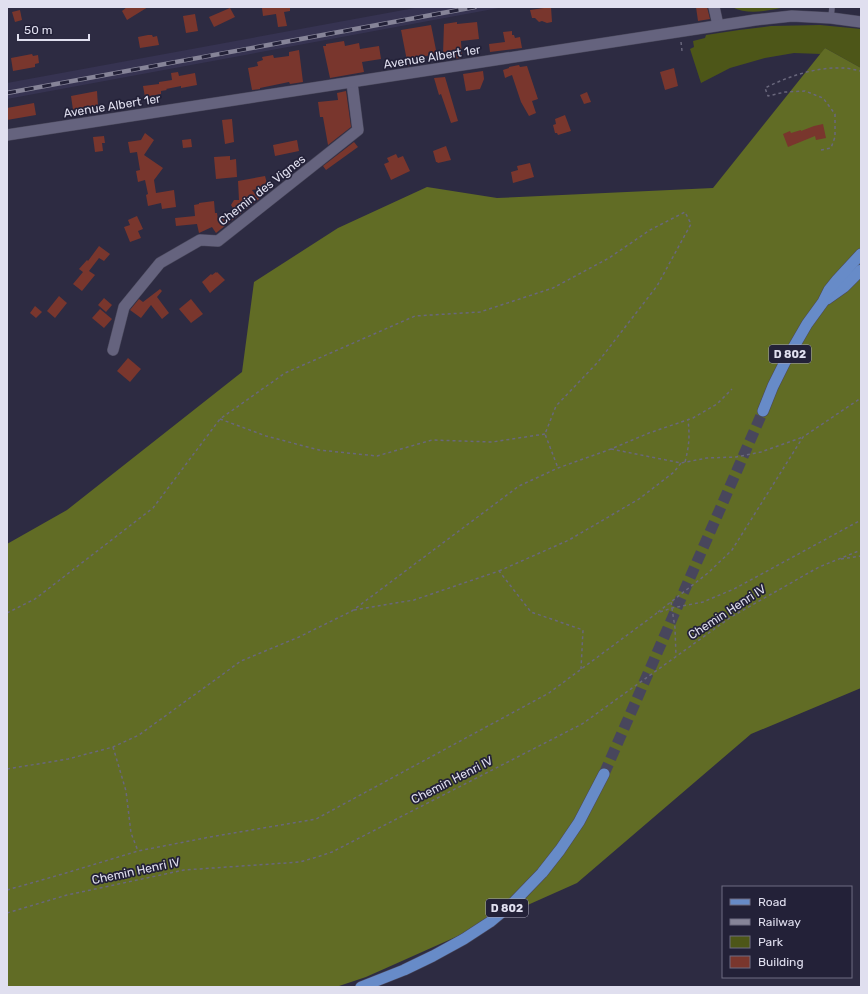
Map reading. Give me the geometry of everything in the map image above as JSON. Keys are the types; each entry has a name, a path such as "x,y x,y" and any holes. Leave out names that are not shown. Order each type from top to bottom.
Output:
{"main road":[{"path":"714,7 718,25"},
{"name":"Avenue Albert 1er","path":"7,135 755,20 832,12 861,22"},
{"name":"Chemin des Vignes","path":"113,350 124,307 160,263 200,240 218,241 358,130 352,83"},
{"name":"D 802","path":"763,411 785,362 807,324 824,302 837,280 861,254"},
{"name":"D 802","path":"824,302 844,287 861,270"},
{"name":"D 802","path":"361,987 404,970 464,939 490,922 513,903 542,873 560,850 579,822 604,774"}],"path":[{"path":"680,40 682,51"},
{"path":"821,150 831,148 835,137 835,114 822,98 804,90 768,96 765,88 783,79 816,70 844,68 861,71"},
{"path":"7,613 35,599 153,508 220,419 285,373 415,316 480,312 553,288 609,258 650,230 685,212 691,224 657,286 598,362 556,406 545,434 558,468"},
{"path":"685,462 690,432 688,420 717,404 732,388"},
{"path":"611,449 681,463 706,458 736,457 761,452 803,437 861,398"},
{"path":"7,769 68,759 113,747 139,735 241,661 299,637 352,611 519,486 558,468 611,449 648,433 693,418"},
{"path":"220,419 266,436 319,450 377,456 432,440 492,442 545,434"},
{"path":"7,890 138,851 316,819 549,693 657,613 708,573 732,550 803,437"},
{"path":"352,611 414,600 499,571 569,540 639,499 674,472 681,463"},
{"path":"657,613 672,608 703,602 734,589 861,520"},
{"name":"Chemin Henri IV","path":"7,914 67,895 184,870 300,862 332,852 582,724 731,617 819,567 861,550"},
{"path":"838,560 861,556"},
{"path":"499,571 532,612 583,630 581,669"},
{"path":"671,602 675,628 676,656"},
{"path":"113,747 126,791 131,833 138,851"}],"shaded area":[{"path":"420,7 504,7 7,99 7,83"}],"green space":[{"path":"732,7 787,7 752,12 739,10"},
{"path":"820,25 861,29 861,68 825,48 821,54 794,53 765,58 730,68 701,83 690,49 694,47 693,41 705,38 706,35 739,30 771,26"},
{"path":"825,48 861,68 861,688 751,734 577,883 366,977 336,987 7,987 7,544 67,510 242,372 254,282 338,228 427,187 497,198 713,188"}],"building":[{"path":"127,7 148,7 127,20 122,11"},
{"path":"290,7 290,11 284,12 287,26 278,27 276,14 263,16 262,8"},
{"path":"551,7 552,22 539,22 535,18 532,18 530,10"},
{"path":"696,7 707,7 710,19 698,21"},
{"path":"230,8 235,17 214,27 209,17"},
{"path":"20,10 22,20 15,22 12,12"},
{"path":"195,14 198,31 186,33 183,16"},
{"path":"457,22 457,24 477,22 479,39 461,41 462,58 446,59 446,54 443,54 444,24"},
{"path":"431,25 437,55 415,58 416,64 408,66 401,30"},
{"path":"512,31 512,35 514,35 515,38 520,37 522,48 490,52 489,44 505,42 503,32"},
{"path":"152,35 153,37 157,36 159,45 140,48 138,37"},
{"path":"344,41 345,46 359,43 360,49 379,46 381,59 362,62 364,72 330,78 323,46 326,46 326,44"},
{"path":"299,50 303,82 290,84 289,82 252,90 248,68 258,66 257,62 263,60 262,57 273,55 274,58 289,56 289,52"},
{"path":"32,54 33,56 38,55 39,63 35,64 35,67 13,71 11,58"},
{"path":"519,65 520,67 527,66 538,99 532,101 536,113 529,116 521,102 512,75 505,78 503,70"},
{"path":"674,68 678,86 665,90 660,72"},
{"path":"483,71 484,79 480,89 466,91 463,74"},
{"path":"178,72 179,76 195,73 197,85 166,89 167,90 161,91 161,94 145,97 143,86 159,84 159,82 172,80 171,73"},
{"path":"445,77 458,121 451,123 441,94 439,95 434,78"},
{"path":"97,91 98,106 73,110 71,96"},
{"path":"346,91 351,127 328,145 323,117 320,117 318,102 338,100 337,93"},
{"path":"587,92 591,102 584,104 580,95"},
{"path":"34,103 36,115 7,120 7,108"},
{"path":"565,115 571,131 558,135 555,133 553,125 556,124 555,119"},
{"path":"232,119 234,142 225,144 222,120"},
{"path":"823,124 826,138 816,140 815,136 788,147 783,134 790,131 791,133 801,131"},
{"path":"145,133 154,140 144,155 163,168 154,180 156,193 174,190 176,207 162,209 161,203 148,206 146,195 148,194 145,180 138,182 136,171 140,170 137,152 130,153 128,142 141,140"},
{"path":"104,136 105,143 102,143 103,151 95,152 93,137"},
{"path":"191,139 192,147 183,148 182,140"},
{"path":"297,140 299,151 275,156 273,145"},
{"path":"354,142 358,147 326,170 323,166"},
{"path":"446,146 451,160 438,163 436,162 433,151"},
{"path":"396,154 398,158 403,156 410,171 391,180 384,164 389,162 387,158"},
{"path":"230,156 230,160 236,159 237,177 216,179 214,157"},
{"path":"530,163 534,177 513,183 511,172 518,170 517,166"},
{"path":"265,176 268,187 252,190 259,199 216,233 212,227 199,233 197,224 176,226 175,218 195,216 194,205 214,201 215,213 217,213 218,221 234,210 231,205 234,200 239,200 238,181"},
{"path":"137,216 143,229 138,231 141,238 130,242 124,227 130,225 128,220"},
{"path":"99,246 110,254 104,261 99,258 89,271 95,275 82,291 73,284 83,272 79,269 87,260 88,261"},
{"path":"216,272 225,280 210,293 202,282 211,274 212,275"},
{"path":"160,289 162,291 157,297 169,313 162,319 151,305 141,318 130,310 139,299 143,302"},
{"path":"59,296 67,303 55,318 47,311"},
{"path":"104,298 112,305 106,312 98,305"},
{"path":"191,299 203,314 191,323 179,309"},
{"path":"35,306 42,312 36,318 30,313"},
{"path":"100,309 112,319 104,328 92,318"},
{"path":"128,358 141,369 130,382 117,371"}],"tunnel":[{"path":"604,774 763,411"}],"railway":[{"path":"7,93 475,7"}]}
